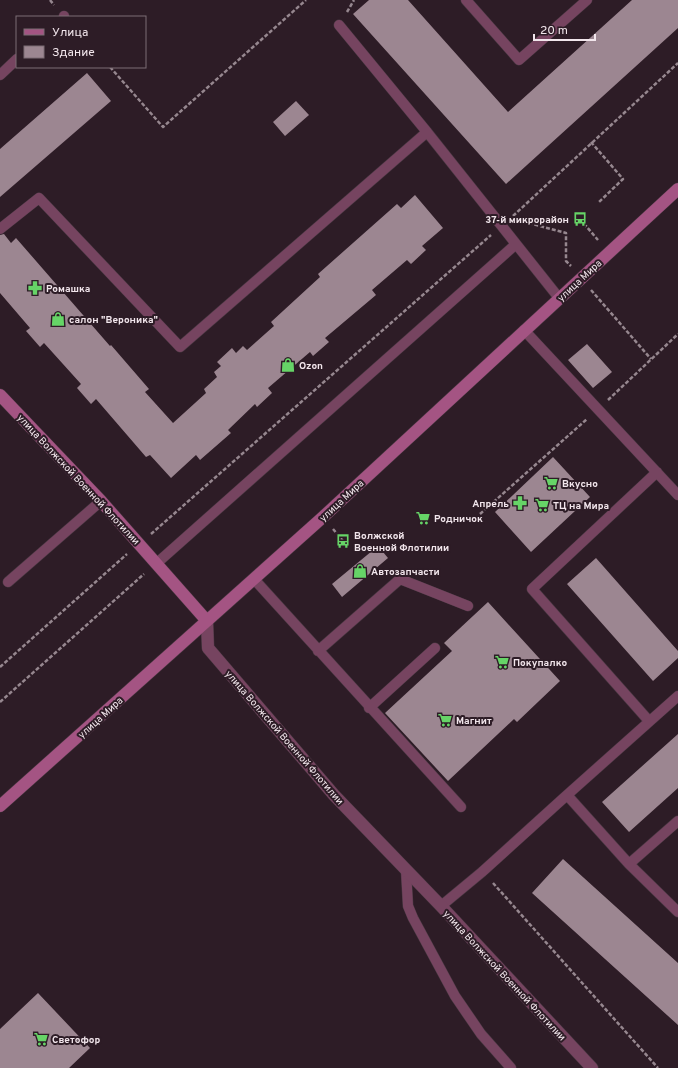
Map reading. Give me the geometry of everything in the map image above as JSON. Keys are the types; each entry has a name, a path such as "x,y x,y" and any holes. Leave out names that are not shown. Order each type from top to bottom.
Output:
{"street":[{"name":"улица Мира","path":"0,806 323,517 678,189"},
{"name":"улица Волжской Военной Флотилии","path":"0,395 140,543 208,621 208,648 334,795 441,906 592,1068"}],"lane":[{"path":"466,0 519,60 587,0"},
{"path":"339,25 427,132 515,245 559,298"},
{"path":"0,75 16,60"},
{"path":"0,229 39,198 180,347 427,132"},
{"path":"157,563 515,245"},
{"path":"524,330 597,410 678,495"},
{"path":"649,721 532,589 657,472"},
{"path":"8,582 101,501"},
{"path":"254,578 369,708 461,807"},
{"path":"318,651 400,579 468,606"},
{"path":"369,708 434,648"},
{"path":"441,906 482,872 678,696"},
{"path":"567,795 629,864 678,912"},
{"path":"629,864 678,821"},
{"path":"406,870 408,906 413,918 455,996 481,1034 511,1068"}],"path":[{"path":"111,68 163,128 306,0"},
{"path":"651,359 566,261 566,233 511,218 678,62"},
{"path":"591,142 623,179 598,203"},
{"path":"580,219 609,252"},
{"path":"0,667 501,226"},
{"path":"480,514 597,410 678,334"},
{"path":"0,702 157,563"},
{"path":"482,872 658,1068"}],"building":[{"path":"369,0 408,0 508,112 632,0 678,0 678,28 506,184 353,14"},
{"path":"87,73 111,101 0,197 0,149"},
{"path":"296,101 309,115 285,136 273,122"},
{"path":"415,195 443,228 422,246 426,250 411,264 407,260 372,290 376,295 325,338 329,342 313,356 310,352 268,388 272,393 257,407 255,404 228,430 231,433 200,460 196,455 171,478 150,455 146,457 96,399 91,404 77,388 81,384 44,343 40,347 26,331 30,328 0,293 0,235 4,234 11,243 16,238 149,389 145,392 173,423 206,393 204,389 217,377 214,372 221,366 217,362 232,348 236,353 243,346 247,350 274,326 271,322 320,277 318,274 397,204 401,208"},
{"path":"587,344 612,372 593,388 568,360"},
{"name":"ТЦ на Мира","path":"553,457 590,497 531,552 495,512"},
{"name":"Автозапчасти","path":"378,546 388,558 342,597 332,584"},
{"path":"596,558 678,651 678,658 653,681 567,584"},
{"path":"488,602 560,681 517,722 514,719 448,781 385,713 452,651 444,643"},
{"path":"678,734 678,788 629,832 602,802"},
{"path":"563,859 678,963 678,1025 532,893"},
{"name":"Светофор","path":"38,993 90,1048 69,1068 0,1068 0,1029"}],"place":[{"name":"37-й микрорайон","path":"580,219"},
{"name":"Ромашка","path":"35,288"},
{"name":"салон \"Вероника\"","path":"58,319"},
{"name":"Ozon","path":"288,365"},
{"name":"Вкусно","path":"551,483"},
{"name":"Апрель","path":"520,503"},
{"name":"ТЦ на Мира","path":"542,505"},
{"name":"Родничок","path":"423,518"},
{"name":"Волжской Военной Флотилии","path":"343,541"},
{"name":"Автозапчасти","path":"360,571"},
{"name":"Покупалко","path":"502,662"},
{"name":"Магнит","path":"445,720"},
{"name":"Светофор","path":"41,1039"}]}
